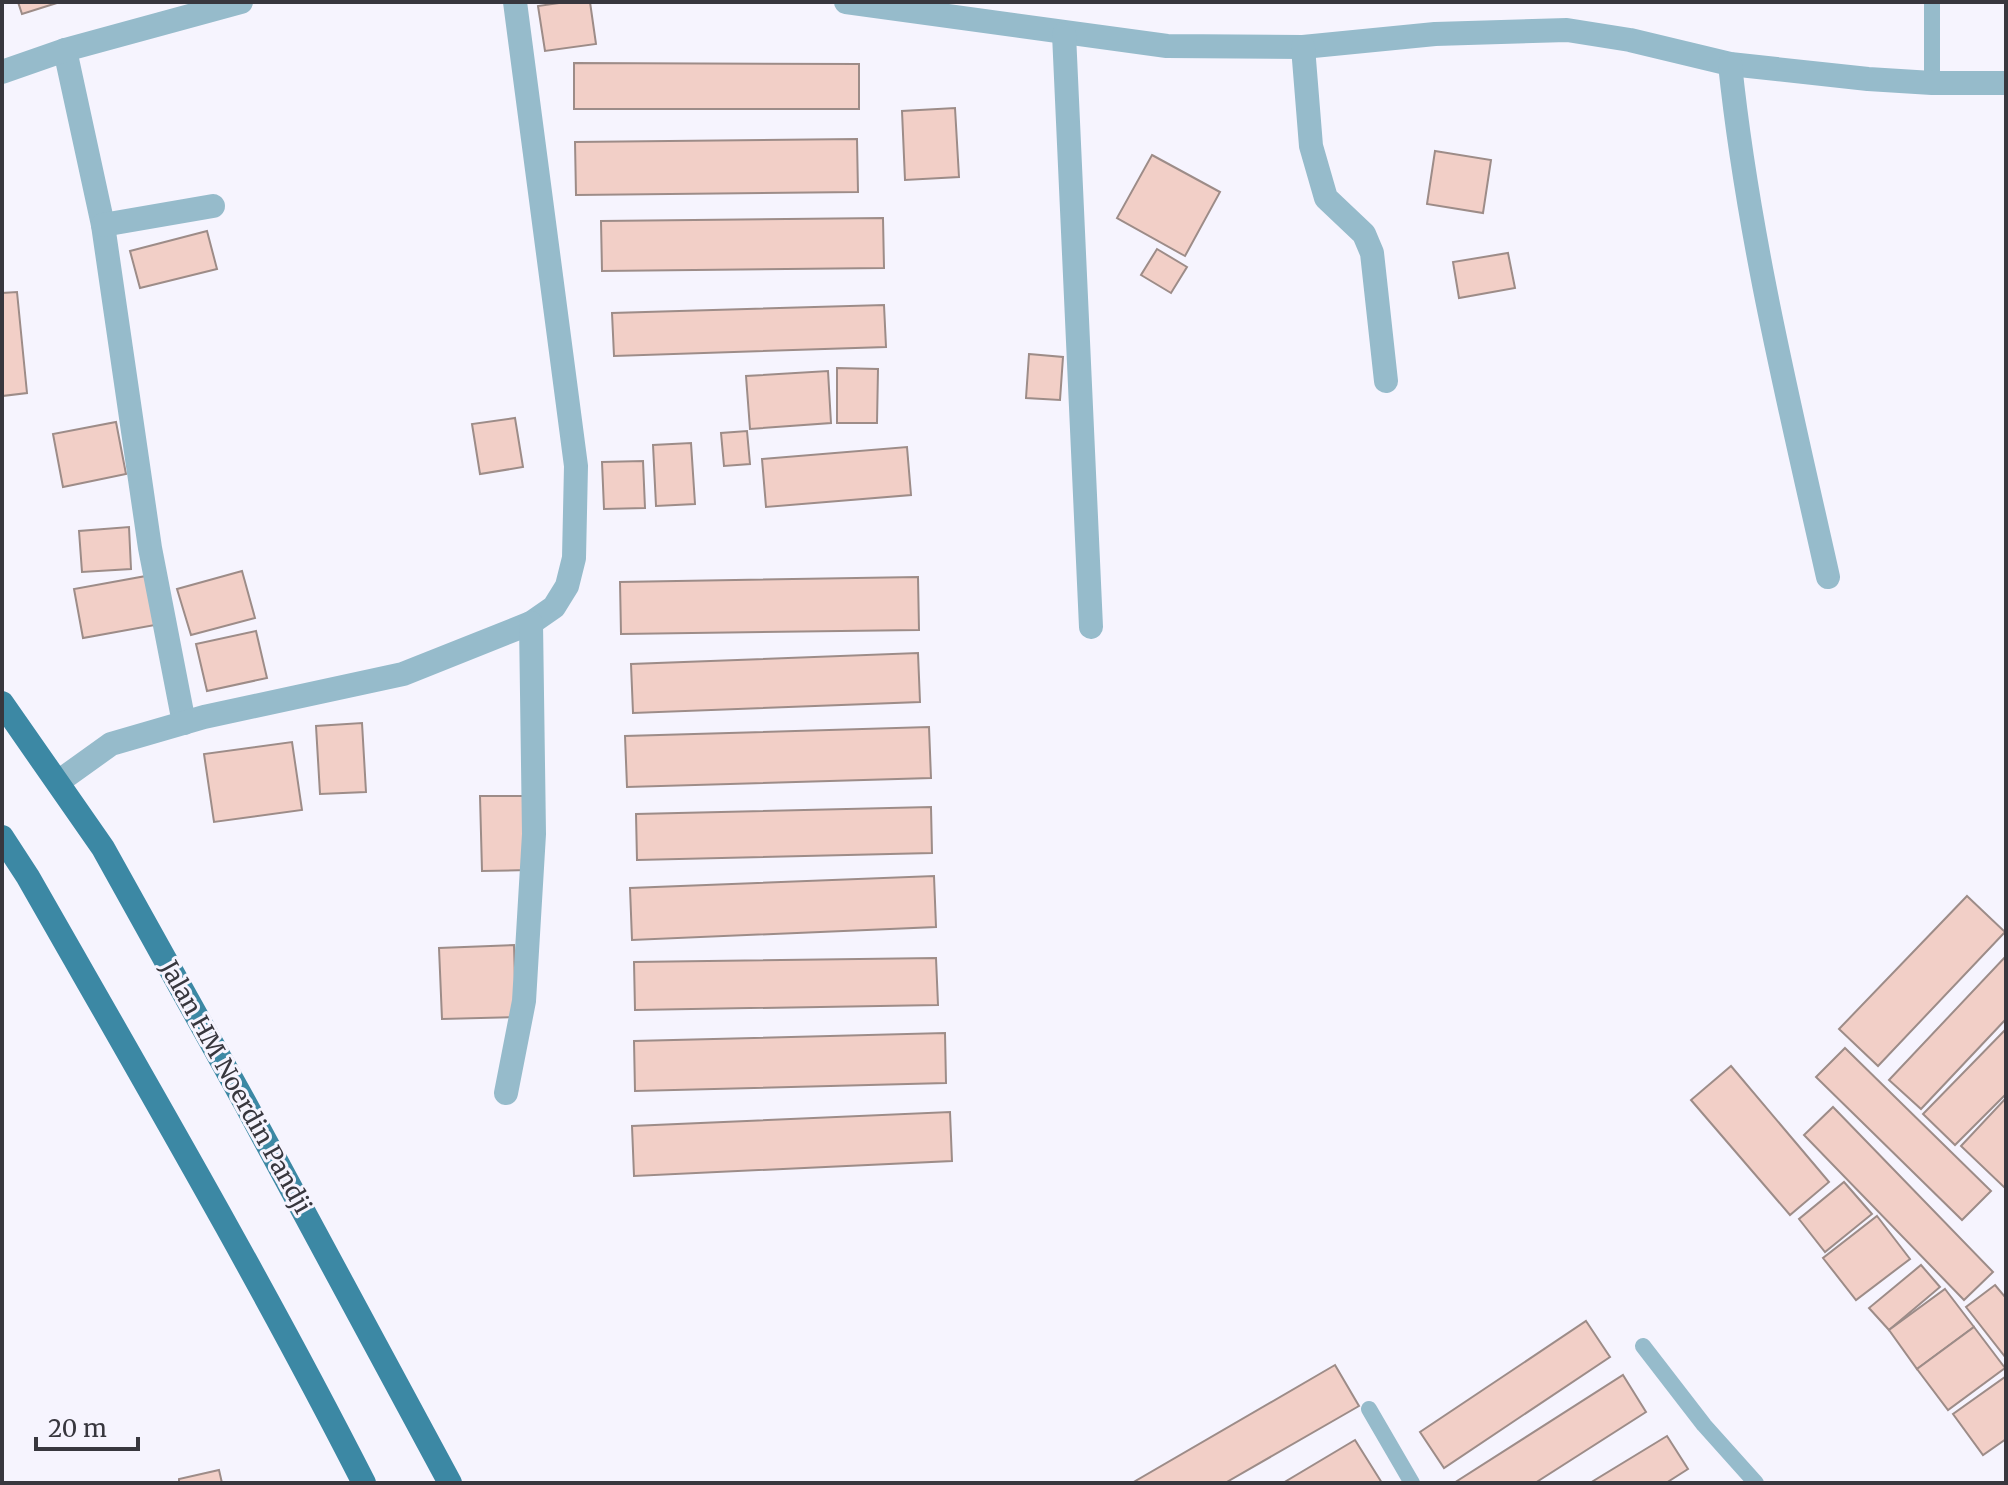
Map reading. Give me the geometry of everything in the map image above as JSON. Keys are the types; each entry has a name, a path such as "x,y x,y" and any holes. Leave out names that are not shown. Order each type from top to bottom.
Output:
{"main road":[{"name":"Jalan HM Noerdin Pandji","path":"2,703 110,861 450,1483"},
{"path":"2,837 28,877 181,1146 364,1483"}],"street":[{"path":"2,72 65,50 241,2"},
{"path":"58,782 111,744 306,693 403,674 531,623 554,607 567,586 574,558 576,466 515,2"},
{"path":"846,2 1167,46 1303,47 1435,34 1567,30 1630,40 1730,64 1932,83 2006,83"},
{"path":"1064,34 1091,627"},
{"path":"1303,47 1311,146 1326,198 1364,234 1372,253 1386,381"},
{"path":"65,50 103,225 150,548 184,723"},
{"path":"1730,64 1735,115 1771,325 1828,577"},
{"path":"103,225 213,206"},
{"path":"506,1093 524,1001 534,849 531,623"}],"lane":[{"path":"1932,2 1932,83"},
{"path":"1643,1346 1704,1425 1756,1483"},
{"path":"1369,1409 1412,1483"}],"building":[{"path":"18,2 60,2 22,14"},
{"path":"590,2 596,44 545,51 538,6"},
{"path":"574,63 859,64 859,109 574,109"},
{"path":"955,108 959,177 905,180 902,111"},
{"path":"857,139 858,192 576,195 575,142"},
{"path":"1435,151 1491,160 1483,213 1427,204"},
{"path":"1152,155 1220,192 1185,256 1117,218"},
{"path":"883,218 884,268 602,271 601,221"},
{"path":"207,231 217,269 140,288 130,251"},
{"path":"1157,249 1187,267 1171,293 1141,275"},
{"path":"1508,253 1515,288 1459,298 1453,262"},
{"path":"17,292 27,393 2,396 2,293"},
{"path":"884,305 886,347 614,356 612,313"},
{"path":"1029,354 1063,357 1060,400 1026,398"},
{"path":"837,368 878,369 877,423 837,423"},
{"path":"828,371 831,423 750,429 746,376"},
{"path":"515,418 523,467 480,474 472,424"},
{"path":"116,422 126,474 63,487 53,434"},
{"path":"747,431 750,464 724,466 721,433"},
{"path":"691,443 695,504 656,506 653,445"},
{"path":"907,447 911,495 766,507 762,459"},
{"path":"643,461 645,508 604,509 602,462"},
{"path":"129,527 131,569 82,572 79,531"},
{"path":"242,571 255,618 191,635 177,589"},
{"path":"146,576 155,625 83,638 74,589"},
{"path":"918,577 919,630 621,634 620,582"},
{"path":"256,631 267,678 207,691 196,644"},
{"path":"918,653 920,702 633,713 631,664"},
{"path":"362,723 366,792 320,794 316,726"},
{"path":"929,727 931,778 627,787 625,736"},
{"path":"292,742 302,810 214,822 204,754"},
{"path":"480,796 527,796 528,870 482,871"},
{"path":"931,807 932,853 637,860 636,814"},
{"path":"934,876 936,927 632,940 630,888"},
{"path":"1967,896 2005,932 1878,1066 1839,1029"},
{"path":"514,945 516,1017 442,1019 439,948"},
{"path":"2006,956 2006,1019 1921,1109 1889,1080"},
{"path":"936,958 938,1005 635,1010 634,962"},
{"path":"2006,1029 2006,1094 1955,1145 1923,1114"},
{"path":"945,1033 946,1083 635,1091 634,1041"},
{"path":"1845,1048 1991,1191 1962,1220 1816,1077"},
{"path":"1731,1066 1829,1182 1790,1215 1691,1100"},
{"path":"2006,1098 2006,1189 1961,1146"},
{"path":"1833,1107 1993,1272 1964,1300 1804,1135"},
{"path":"950,1112 952,1161 634,1176 632,1126"},
{"path":"1844,1182 1872,1214 1825,1252 1799,1219"},
{"path":"1877,1216 1910,1259 1856,1300 1823,1258"},
{"path":"1921,1265 1940,1287 1889,1330 1869,1308"},
{"path":"1995,1285 2006,1298 2006,1358 1966,1307"},
{"path":"1945,1289 1974,1327 1917,1369 1889,1330"},
{"path":"1586,1321 1610,1357 1444,1468 1420,1432"},
{"path":"1974,1327 2005,1368 1948,1410 1917,1369"},
{"path":"1335,1365 1359,1406 1225,1483 1132,1483"},
{"path":"1623,1375 1646,1412 1535,1483 1454,1483"},
{"path":"2005,1377 2006,1439 1983,1455 1953,1414"},
{"path":"1667,1436 1688,1469 1666,1483 1590,1483"},
{"path":"1355,1440 1382,1483 1283,1483"},
{"path":"219,1470 222,1483 179,1483 179,1479"}]}
